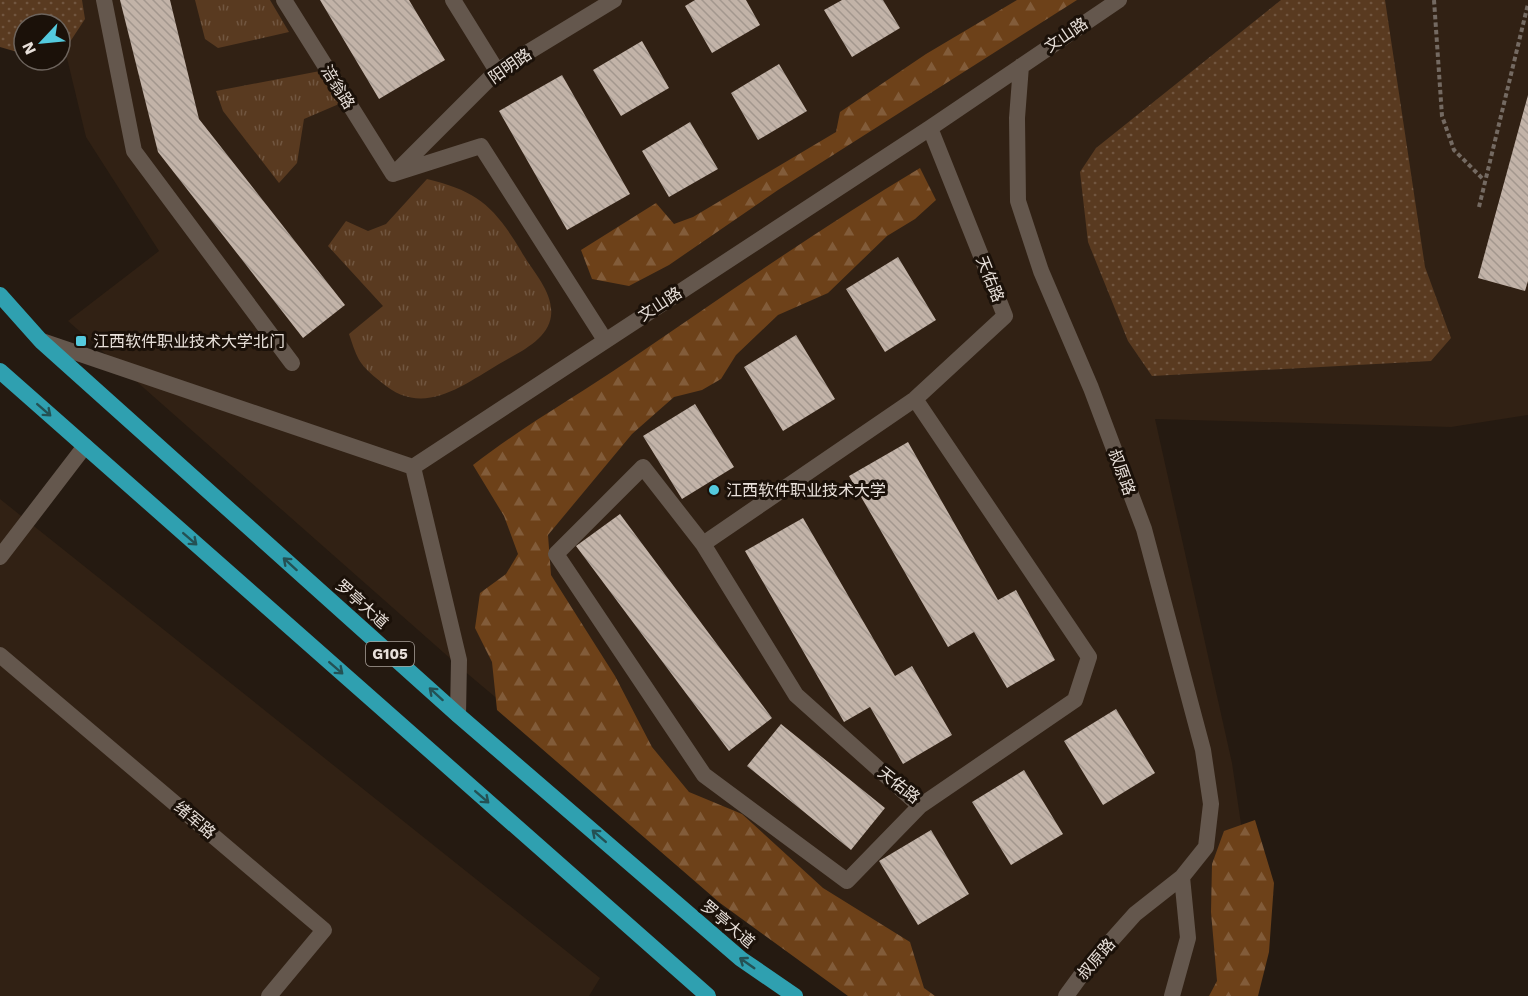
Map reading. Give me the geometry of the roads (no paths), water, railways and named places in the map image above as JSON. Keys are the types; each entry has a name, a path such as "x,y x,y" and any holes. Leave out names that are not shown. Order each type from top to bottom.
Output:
{"highway":[{"name":"罗亭大道","path":"0,295 41,341 458,715 741,959 795,996"},
{"name":"G105","path":"0,371 708,996"}],"street":[{"path":"104,0 134,151 292,363"},
{"name":"涪翁路","path":"284,0 393,174"},
{"path":"453,0 497,70"},
{"name":"阳明路","path":"393,174 497,70 615,0"},
{"name":"文山路","path":"413,467 930,128 1119,0"},
{"name":"叔原路","path":"1020,66 1017,118 1018,201 1041,271 1091,388 1144,529 1203,750 1212,804 1206,848 1182,877 1135,914 1066,996"},
{"name":"天佑路","path":"915,399 1089,657 1075,700 920,806 796,695 703,544 728,524 915,399 1005,316 930,128"},
{"path":"393,174 481,146 605,340"},
{"path":"41,341 413,467 459,660 458,715"},
{"path":"0,557 85,446"},
{"path":"703,544 643,467 556,554 704,775 847,881 920,806"},
{"name":"绪军路","path":"0,655 324,930 270,996"},
{"path":"1172,996 1188,938 1182,877"}],"place":[{"name":"江西软件职业技术大学北门","path":"81,341"},
{"name":"江西软件职业技术大学","path":"714,490"}]}
